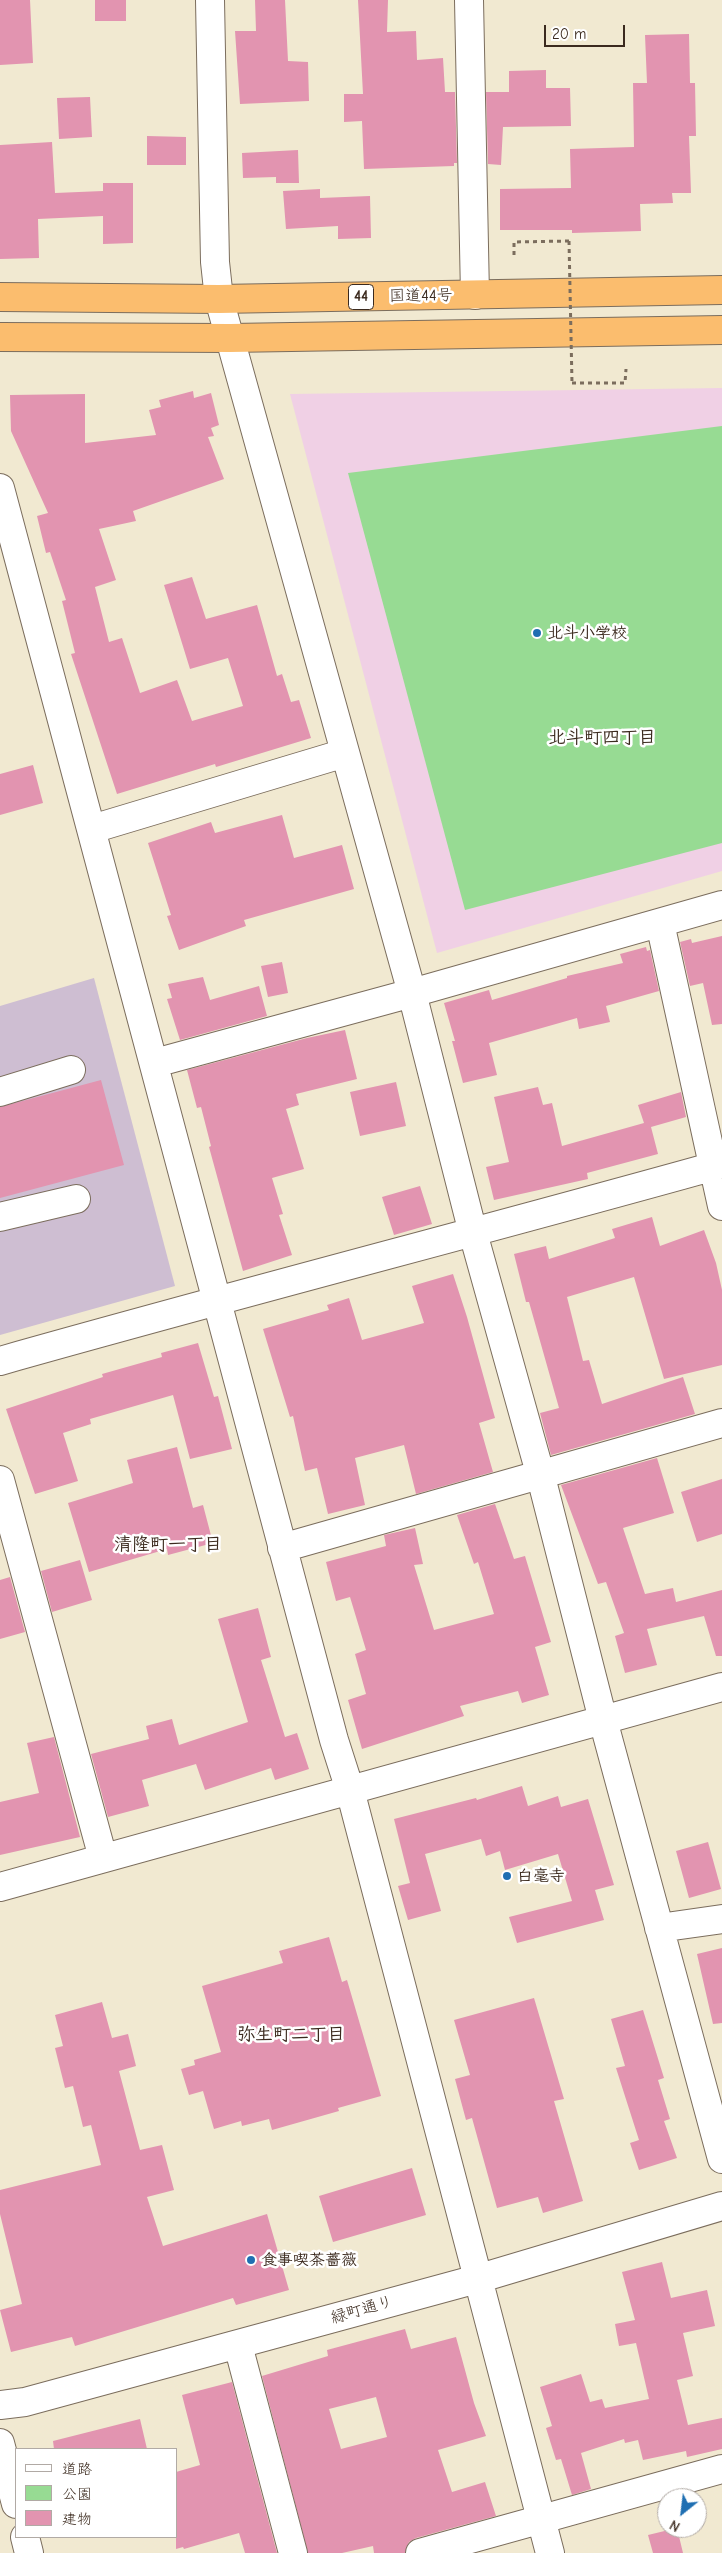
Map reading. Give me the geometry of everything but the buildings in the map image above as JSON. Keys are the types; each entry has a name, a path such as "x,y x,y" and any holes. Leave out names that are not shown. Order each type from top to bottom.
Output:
{"highway":[{"name":"国道44号","path":"0,297 220,299 722,290"},
{"path":"0,337 230,338 722,330"}],"street":[{"path":"210,0 215,262 220,299 412,993 473,1233 540,1473 603,1720 722,2159"},
{"path":"468,0 475,295"},
{"path":"0,488 155,1063 215,1300 334,1740 350,1790 476,2279 550,2553"},
{"path":"92,829 345,753"},
{"path":"155,1063 412,993 722,905"},
{"path":"660,923 719,1165 722,1206"},
{"path":"0,1092 71,1070"},
{"path":"0,1361 215,1300 473,1233 719,1165"},
{"path":"0,1217 76,1199"},
{"path":"282,1548 540,1473 722,1423"},
{"path":"0,1480 102,1858"},
{"path":"0,1888 102,1858 722,1687"},
{"path":"659,1928 722,1920"},
{"name":"緑町通り","path":"0,2404 25,2402 238,2345 476,2279 722,2206"},
{"path":"238,2345 293,2553"},
{"path":"0,2443 15,2500"},
{"path":"420,2553 542,2521 722,2469"},
{"path":"25,2538 29,2553"}],"path":[{"path":"514,255 514,242 569,241 572,383 625,383 626,369"}],"shaded area":[{"name":"北斗小学校","path":"722,388 722,871 437,953 290,394"},
{"path":"94,978 175,1286 0,1335 0,1006"}],"green space":[{"name":"北斗小学校","path":"722,426 722,843 465,910 348,473"}],"place":[{"name":"北斗小学校","path":"537,633"},
{"name":"白毫寺","path":"507,1876"},
{"name":"食事喫茶薔薇","path":"251,2260"}],"district":[{"name":"北斗町四丁目","path":"602,738"},
{"name":"清隆町一丁目","path":"168,1545"},
{"name":"弥生町二丁目","path":"291,2035"}]}
